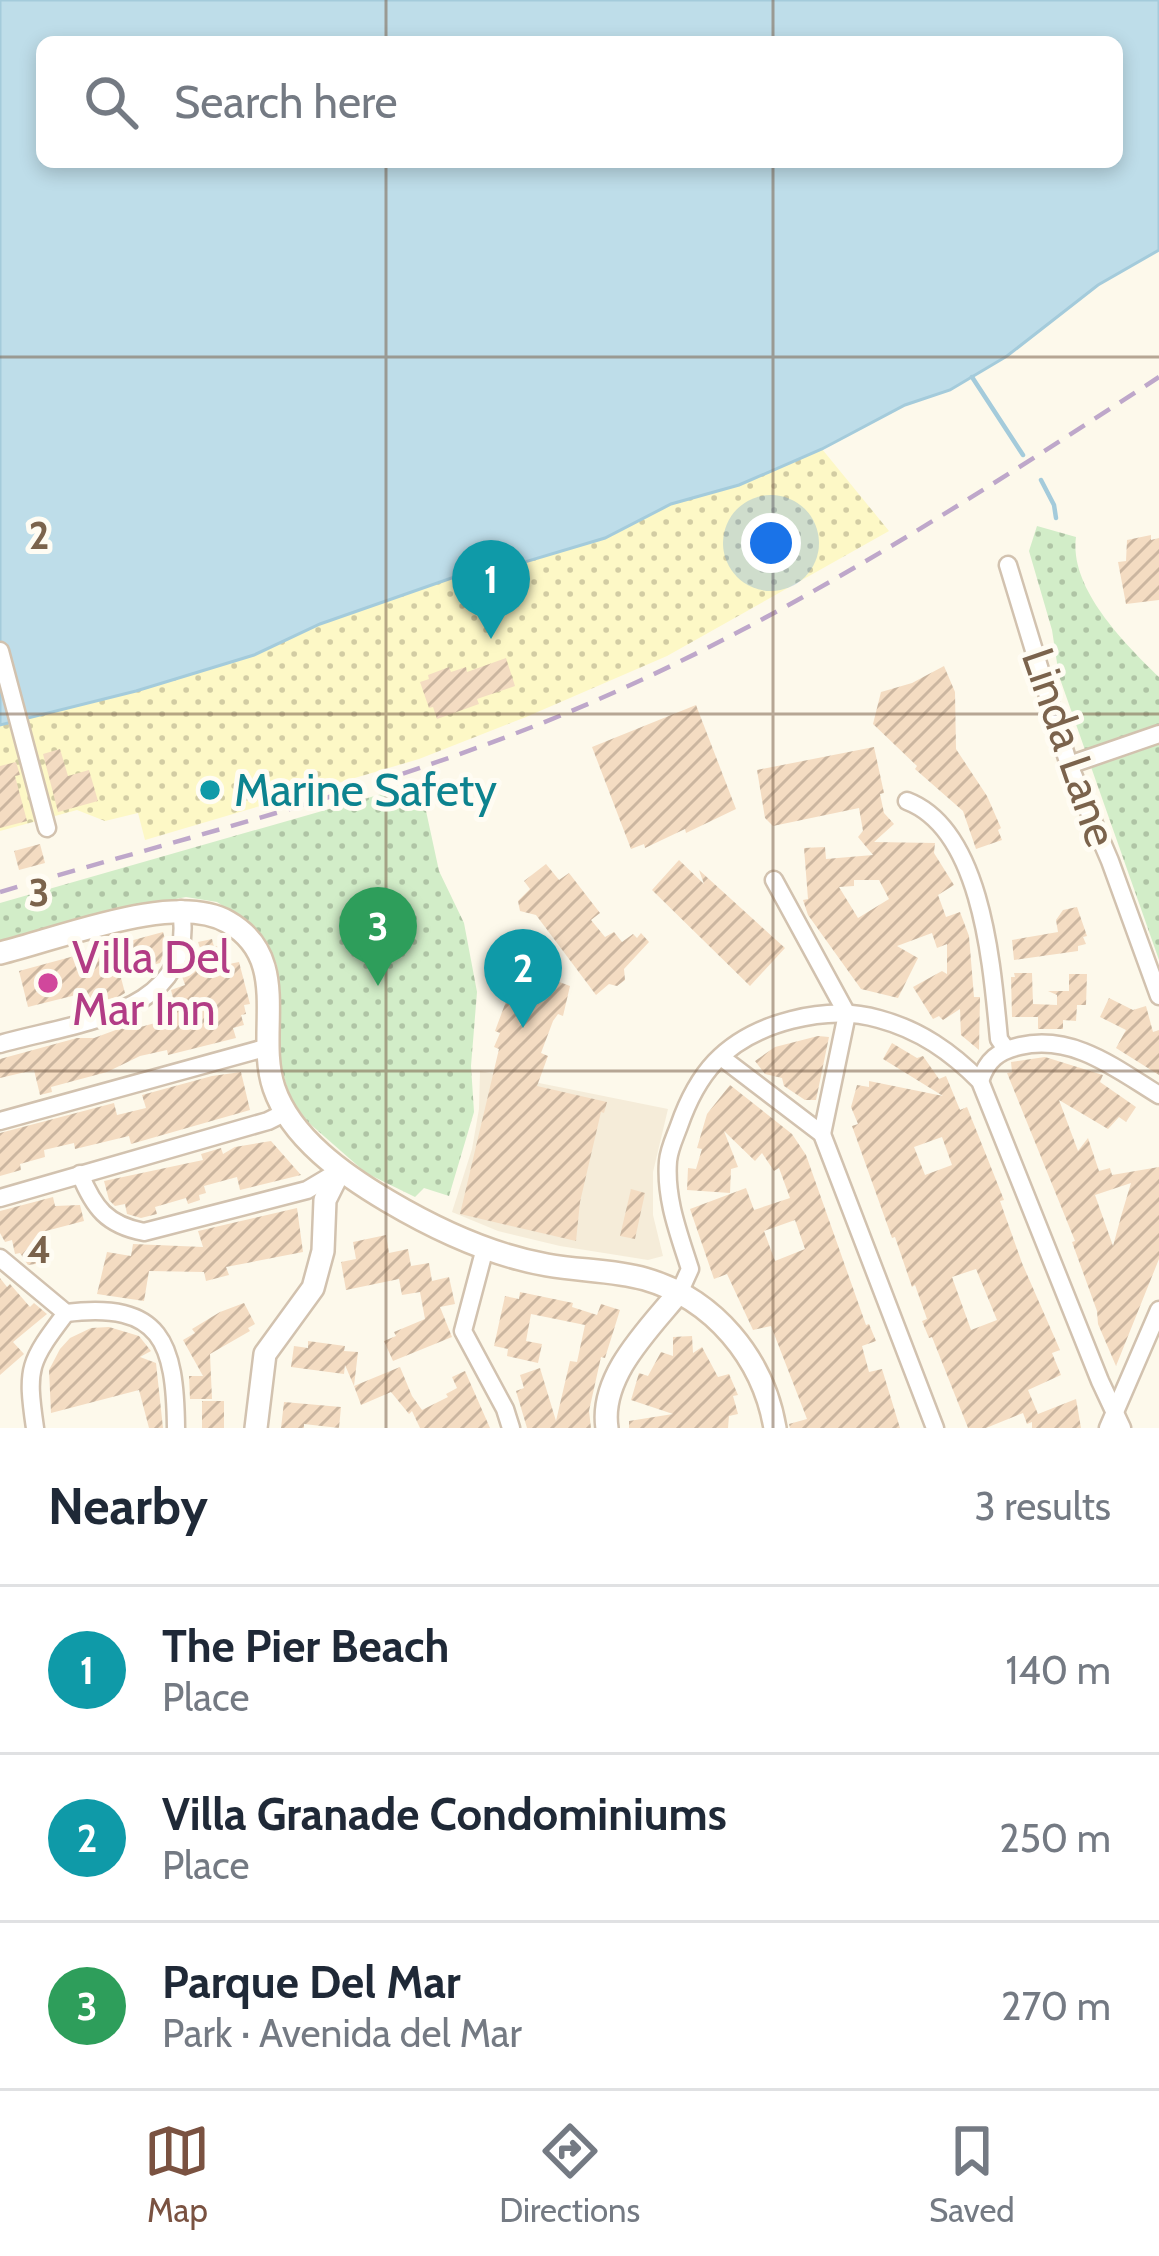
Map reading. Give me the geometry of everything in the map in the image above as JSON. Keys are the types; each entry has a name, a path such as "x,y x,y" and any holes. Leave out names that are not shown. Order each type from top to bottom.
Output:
{"main road":[{"path":"0,953 181,909 230,922 262,959 271,1005 266,1048 274,1089 286,1112 340,1170 425,1224 485,1248 548,1265 629,1276 680,1292 718,1319 755,1367 775,1428"},
{"path":"256,1428 265,1354 313,1288 323,1251 325,1200 340,1170"},
{"path":"608,1428 605,1416 625,1356 680,1292"}],"street":[{"name":"Linda Lane","path":"1008,565 1070,765 1159,996"},
{"path":"0,651 47,828"},
{"path":"1070,765 1159,734"},
{"path":"907,801 926,808 945,828 969,878 991,954 999,1039 1006,1049"},
{"path":"774,880 848,1014 822,1134"},
{"path":"0,1044 136,1006 160,988 184,949 181,909"},
{"path":"680,1292 690,1269 668,1199 668,1157 689,1098 721,1057 769,1027 848,1014 877,1018 923,1035 980,1081 1115,1423"},
{"path":"980,1081 986,1063 1006,1049 1044,1040 1068,1045 1159,1095"},
{"path":"0,1121 266,1048"},
{"path":"721,1057 822,1134 935,1428"},
{"path":"0,1198 286,1112"},
{"path":"80,1174 103,1217 123,1228 145,1232 307,1190 340,1170"},
{"path":"485,1248 463,1331 511,1428"},
{"path":"0,1258 65,1312 134,1316 162,1340 175,1376 176,1428"},
{"path":"1115,1423 1159,1310"},
{"path":"35,1428 28,1382 34,1354 65,1312"}],"shaded area":[{"path":"480,1071 668,1109 653,1172 653,1215 663,1256 648,1260 560,1246 498,1231 452,1212 472,1149"}],"sand":[{"path":"822,449 889,531 667,656 419,759 145,840 138,813 105,821 77,810 0,831 0,725 254,655 320,624 463,574 498,570 605,538 671,504 739,485"}],"green space":[{"path":"1037,526 1076,537 1076,556 1090,595 1159,677 1159,960 1059,676 1052,630 1029,551"},
{"path":"420,783 439,871 464,923 477,992 471,1066 474,1112 449,1196 424,1188 415,1197 366,1173 309,1123 291,1100 281,1067 277,965 247,922 217,902 186,897 103,913 0,943 0,903"}],"water":[{"path":"0,0 1159,0 1159,250 1098,285 1007,356 950,390 905,405 822,449 739,485 671,504 605,538 498,570 463,574 320,624 254,655 0,725"}],"building":[{"path":"1151,535 1151,540 1159,538 1159,600 1126,604 1118,562 1126,561 1127,540"},
{"path":"506,658 515,686 437,719 420,682 449,667 451,672 466,667 467,672"},
{"path":"944,666 955,692 956,749 987,796 1001,828 1002,840 976,849 963,811 873,724 881,692"},
{"path":"696,705 736,809 686,833 685,829 645,848 644,844 631,849 592,747"},
{"path":"874,747 884,813 894,824 874,842 935,843 934,853 954,885 938,895 946,917 960,912 969,936 974,997 980,997 979,1050 961,1035 960,1009 943,1020 933,1019 913,987 942,971 947,974 947,944 937,948 932,933 897,946 918,958 898,998 861,989 808,915 803,900 808,899 804,848 825,847 826,859 873,855 858,837 863,831 859,808 773,826 765,818 757,770","holes":["854,880 879,880 889,899 858,918 839,887 854,886"]},
{"path":"60,749 68,776 89,770 98,801 58,812 43,754"},
{"path":"16,762 27,821 0,828 0,766"},
{"path":"40,844 45,863 19,870 14,851"},
{"path":"679,860 704,884 699,870 785,948 750,986 652,890"},
{"path":"546,864 559,880 569,873 600,913 591,920 605,937 614,932 622,942 641,933 649,942 624,969 625,980 617,986 609,984 596,995 536,915 520,911 518,901 530,889 524,881"},
{"path":"1077,907 1087,936 1078,951 1014,960 1012,940 1058,932 1056,920 1063,910"},
{"path":"163,932 167,946 160,963 120,974 125,993 120,996 83,1006 80,994 28,1007 19,971"},
{"path":"212,939 214,947 223,944 229,964 239,962 250,1004 244,1005 246,1014 241,1015 244,1025 233,1028 236,1038 168,1055 167,1050 140,1056 40,1095 34,1070 0,1078 0,1059 77,1038 94,1038 132,1024 133,1029 159,1022 155,1007 174,1002 171,990 185,985 182,976 188,963 197,960 195,953 201,951 198,942"},
{"path":"530,971 570,986 563,1016 558,1014 553,1021 541,1053 548,1056 537,1086 607,1102 580,1202 576,1241 460,1214 499,1049 494,1047 500,1033 495,1031 508,996 513,998 518,984 524,986"},
{"path":"1014,973 1032,973 1033,1004 1057,1005 1057,995 1048,991 1069,991 1069,974 1087,974 1086,1005 1077,1005 1076,1021 1063,1020 1063,1029 1038,1029 1038,1017 1012,1017"},
{"path":"1109,998 1133,1010 1146,1006 1153,1032 1159,1030 1159,1075 1116,1048 1126,1030 1100,1017"},
{"path":"829,1037 816,1100 805,1100 784,1086 782,1078 765,1074 755,1061 775,1047"},
{"path":"892,1043 917,1058 923,1056 939,1079 946,1076 960,1110 967,1107 1004,1200 1000,1201 1022,1263 1060,1350 1052,1353 1061,1375 1028,1390 1038,1414 1076,1399 1081,1428 1032,1428 1023,1413 986,1428 968,1428 922,1321 927,1319 915,1285 912,1287 892,1238 852,1126 858,1124 851,1107 857,1085 869,1087 869,1081 943,1096 883,1059","holes":["942,1137 952,1165 925,1175 914,1147","976,1269 997,1320 971,1330 952,1277"]},
{"path":"1045,1057 1103,1075 1100,1082 1136,1107 1126,1122 1119,1117 1108,1129 1059,1100 1078,1151 1088,1138 1099,1171 1110,1168 1112,1175 1159,1167 1159,1259 1116,1366 1098,1324 1075,1241 1007,1073 1012,1072 1011,1062","holes":["1131,1183 1113,1246 1095,1195"]},
{"path":"241,1072 250,1110 131,1144 129,1136 75,1149 74,1143 44,1150 45,1157 0,1176 0,1133 114,1103 117,1115 146,1108 142,1095"},
{"path":"730,1085 792,1134 806,1155 866,1325 876,1341 862,1346 869,1372 882,1369 900,1428 790,1428 789,1424 807,1419 771,1326 753,1330 727,1274 714,1279 690,1209 746,1188 754,1210 790,1198 779,1168 774,1171 762,1153 755,1161 724,1131 738,1167 731,1169 730,1193 687,1190 688,1168 696,1169 707,1114","holes":["795,1220 805,1249 775,1261 764,1231"]},
{"path":"271,1141 301,1175 240,1190 237,1177 204,1186 206,1193 199,1195 200,1200 188,1204 186,1198 155,1207 157,1214 141,1218 127,1214 125,1204 115,1206 109,1200 104,1181 203,1160 201,1154 221,1148 223,1154 235,1147"},
{"path":"631,1189 645,1193 635,1239 620,1236"},
{"path":"53,1197 55,1206 80,1205 84,1221 42,1232 50,1262 28,1265 20,1253 15,1254 12,1240 5,1242 0,1233 0,1211"},
{"path":"297,1208 303,1252 226,1267 229,1275 206,1281 204,1272 149,1271 144,1301 97,1294 107,1252 131,1256 133,1244 203,1247 198,1231"},
{"path":"386,1235 389,1253 408,1249 411,1266 429,1263 432,1281 449,1277 455,1304 440,1307 452,1337 393,1361 384,1341 425,1319 420,1292 402,1295 399,1279 346,1290 341,1262 356,1259 353,1242"},
{"path":"0,1278 30,1307 34,1303 47,1314 13,1342 24,1354 0,1375"},
{"path":"520,1292 573,1303 572,1307 597,1315 601,1304 620,1310 605,1358 601,1357 589,1411 591,1428 527,1428 516,1391 524,1388 520,1375 540,1368 556,1421 570,1361 577,1362 585,1325 531,1314 526,1341 542,1344 538,1363 507,1356 508,1349 494,1346 505,1296 519,1299"},
{"path":"244,1303 255,1324 210,1354 212,1399 190,1399 189,1376 203,1376 183,1340 220,1312"},
{"path":"109,1327 139,1336 151,1351 140,1357 156,1363 163,1428 149,1428 139,1390 51,1413 49,1370 60,1349 91,1328"},
{"path":"692,1336 693,1353 702,1347 718,1377 729,1374 738,1395 733,1396 738,1414 729,1416 728,1428 629,1428 629,1421 673,1414 631,1400 639,1373 648,1376 661,1352 673,1356 673,1337"},
{"path":"308,1341 358,1352 354,1386 345,1365 344,1374 291,1367 294,1346 308,1348"},
{"path":"400,1367 422,1410 448,1397 457,1388 452,1377 465,1371 490,1428 420,1428 412,1411 409,1414 391,1392 361,1405 354,1386"},
{"path":"202,1401 224,1401 224,1428 202,1428"},
{"path":"284,1402 341,1407 339,1428 304,1424 304,1428 281,1428"}],"waterway":[{"path":"972,377 1023,455"},
{"path":"1041,480 1056,518"}],"railway":[{"path":"0,892 420,768 636,682 866,561 1159,377"}],"place":[{"name":"The Pier Beach","path":"491,639"},
{"name":"Marine Safety","path":"210,790"},
{"name":"Villa Del Mar Inn","path":"48,983"},
{"name":"Parque Del Mar","path":"378,986"},
{"name":"Villa Granade Condominiums","path":"523,1028"}]}
